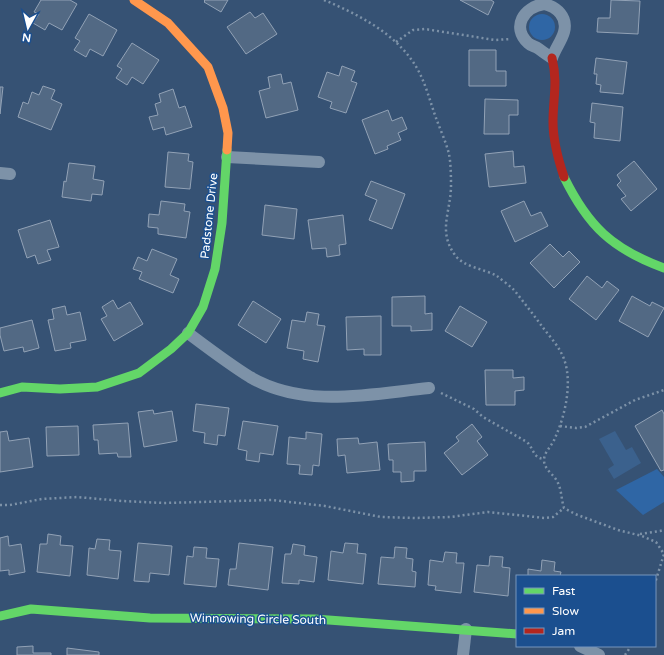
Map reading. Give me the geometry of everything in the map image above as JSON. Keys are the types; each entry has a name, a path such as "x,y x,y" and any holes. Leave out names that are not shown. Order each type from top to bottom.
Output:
{"street":[{"name":"Padstone Drive","path":"0,393 22,387 60,389 97,387 139,373 171,349 188,333 203,307 215,270 222,223 228,133 223,108 208,67 168,22 134,0"},
{"path":"552,58 528,42 523,36 520,27 521,21 527,11 537,5 544,4 555,8 563,18 565,30 552,58 556,74 552,128 554,146 567,187 589,220 615,244 630,254 664,268"},
{"path":"227,157 319,162"},
{"path":"188,333 251,377 279,390 310,396 343,397 429,388"},
{"name":"Winnowing Circle South","path":"0,616 31,608 150,618 315,619 516,634"},
{"path":"463,655 466,629"},
{"path":"582,647 599,655"}],"path":[{"path":"324,0 352,12 372,24 396,42 411,58 421,76 449,154 451,189 445,227 447,242 456,257 470,265 496,276 513,289 557,347 565,360 569,378 565,406 560,426 552,446 545,454 544,459 544,464 561,489 564,508 575,514 618,530 642,536 656,542 664,554 656,580"},
{"path":"396,42 413,30 425,29 496,40 523,36"},
{"path":"429,388 474,409 482,417 527,442 532,447 534,455 538,458 544,459"},
{"path":"560,426 576,428 585,427 634,400 664,390"},
{"path":"0,505 10,505 42,499 77,497 164,503 272,500 325,506 380,517 416,518 488,512 545,518 553,517 564,508"},
{"path":"635,534 648,534 664,530"},
{"path":"625,655 631,647"}],"shaded area":[{"path":"542,14 551,18 555,27 551,36 542,40 533,36 529,27 533,18"},
{"path":"615,431 626,450 632,447 641,463 614,479 608,469 614,465 599,439"},
{"path":"657,469 664,477 664,502 643,515 616,490"}],"building":[{"path":"41,0 70,0 77,4 62,30 49,23 45,30 33,23 39,14 34,12"},
{"path":"204,0 228,0 221,12 204,2"},
{"path":"460,0 491,0 494,2 488,15"},
{"path":"611,0 640,1 638,34 597,32 598,18 610,18"},
{"path":"250,12 255,18 263,13 277,34 246,54 227,27"},
{"path":"89,14 117,30 103,56 90,49 86,57 74,50 80,41 75,38"},
{"path":"132,43 159,60 143,84 132,77 127,85 116,78 122,69 117,66"},
{"path":"469,50 496,50 496,71 506,71 506,86 469,86"},
{"path":"596,58 627,62 623,94 600,92 601,85 596,84 597,74 594,74"},
{"path":"342,66 355,71 351,81 357,83 346,113 330,108 332,102 318,97 327,72 339,76"},
{"path":"281,74 283,84 291,82 298,110 266,118 259,91 270,88 268,77"},
{"path":"43,86 55,90 51,99 62,104 51,130 18,117 23,102 28,104 32,92 39,95"},
{"path":"0,87 3,87 0,114"},
{"path":"173,89 179,108 185,106 192,127 166,135 164,127 153,130 149,117 158,115 155,104 161,102 159,94"},
{"path":"485,99 518,100 518,115 509,115 509,134 484,134"},
{"path":"592,103 623,107 620,141 594,138 595,123 590,122"},
{"path":"388,110 392,121 402,117 407,129 398,133 401,140 387,146 388,149 375,154 362,120"},
{"path":"513,151 514,167 524,166 526,183 489,187 485,154"},
{"path":"168,152 189,154 188,161 193,162 190,189 165,187"},
{"path":"634,161 657,189 631,211 621,199 626,196 617,185 621,181 617,175"},
{"path":"69,163 95,166 93,179 104,181 102,195 92,194 91,201 62,197 64,181 66,182"},
{"path":"371,181 405,194 392,229 369,220 377,200 365,195"},
{"path":"161,201 185,204 184,211 190,212 186,238 158,234 158,228 148,227 149,214 159,215"},
{"path":"524,201 531,216 541,212 548,226 515,242 501,211"},
{"path":"265,205 297,209 294,239 262,235"},
{"path":"343,215 346,244 339,245 340,255 327,257 326,248 312,249 308,220"},
{"path":"50,220 59,247 47,250 51,260 38,264 35,255 27,258 18,230"},
{"path":"550,244 563,257 569,251 580,262 554,288 530,263"},
{"path":"152,249 177,259 170,275 179,279 173,293 139,279 142,272 133,269 138,257 147,261"},
{"path":"587,276 602,288 607,281 619,290 596,320 569,299"},
{"path":"425,296 425,314 432,313 432,330 411,331 411,326 392,326 392,297"},
{"path":"632,296 650,306 652,302 664,308 648,337 619,321"},
{"path":"113,300 118,309 130,302 143,324 114,341 101,319 107,316 102,307"},
{"path":"253,301 281,319 266,343 238,325"},
{"path":"65,306 67,315 80,312 86,340 70,343 71,348 55,351 48,320 54,319 52,309"},
{"path":"460,306 487,322 472,347 445,331"},
{"path":"307,312 319,314 317,325 325,326 318,362 303,359 304,351 287,348 292,320 305,322"},
{"path":"381,316 381,355 364,355 364,349 347,350 346,317"},
{"path":"32,320 39,348 24,352 23,347 4,351 0,328"},
{"path":"485,370 513,370 513,378 524,377 524,390 515,391 515,405 486,405"},
{"path":"196,404 229,408 225,436 218,435 217,445 204,443 205,433 193,431"},
{"path":"153,410 154,414 172,411 177,441 144,447 138,412"},
{"path":"662,410 664,414 664,470 661,471 635,426"},
{"path":"243,421 278,426 273,455 260,453 259,462 246,460 247,451 238,449"},
{"path":"128,423 131,457 118,457 117,453 99,454 98,440 94,440 93,425"},
{"path":"472,424 482,437 477,441 488,455 462,475 444,453 459,441 456,437"},
{"path":"78,426 79,455 47,456 46,427"},
{"path":"7,431 9,441 29,438 33,467 0,472 0,432"},
{"path":"306,432 322,434 319,466 313,465 312,475 299,474 300,465 287,464 289,437 306,439"},
{"path":"358,438 359,444 377,442 380,470 347,473 345,455 338,456 337,439"},
{"path":"425,442 426,471 414,471 414,481 401,482 401,472 393,472 393,460 389,460 388,444"},
{"path":"48,534 61,536 60,545 73,546 70,576 37,572 40,544 47,544"},
{"path":"8,536 9,546 21,544 25,572 9,575 9,570 0,571 0,538"},
{"path":"97,539 110,540 109,550 121,551 118,579 87,575 89,548 95,549"},
{"path":"138,543 172,546 169,575 150,573 149,582 134,581"},
{"path":"239,543 273,547 268,590 228,585 230,569 236,569"},
{"path":"345,543 358,544 357,553 366,554 363,584 328,580 331,551 343,553"},
{"path":"293,544 305,546 304,555 317,557 314,582 299,580 299,584 282,583 285,554 291,554"},
{"path":"194,547 207,548 206,558 219,559 216,587 184,584 187,556 193,557"},
{"path":"395,547 407,548 406,558 413,559 412,571 416,572 415,587 378,584 381,557 394,558"},
{"path":"445,552 457,553 456,563 464,563 461,593 435,590 436,586 428,585 430,560 443,562"},
{"path":"490,556 503,557 502,567 510,568 508,596 474,592 477,565 489,566"},
{"path":"542,560 555,562 554,571 561,572 560,575 528,575 528,569 541,571"},
{"path":"33,646 33,653 51,653 51,655 17,655 17,647"},
{"path":"67,648 99,652 99,655 67,655"}],"traffic: fast":[{"path":"0,393 22,387 60,389 97,387 139,373 171,349 188,333 203,307 215,269 222,223 227,150"},
{"path":"564,177 582,209 604,234 630,253 664,268"},
{"path":"0,616 31,609 150,618 315,619 516,634"}],"traffic: slow":[{"path":"134,0 168,23 208,67 223,108 228,133 227,150"}],"traffic: jam":[{"path":"552,58 555,75 553,122 554,136 564,177"}]}
